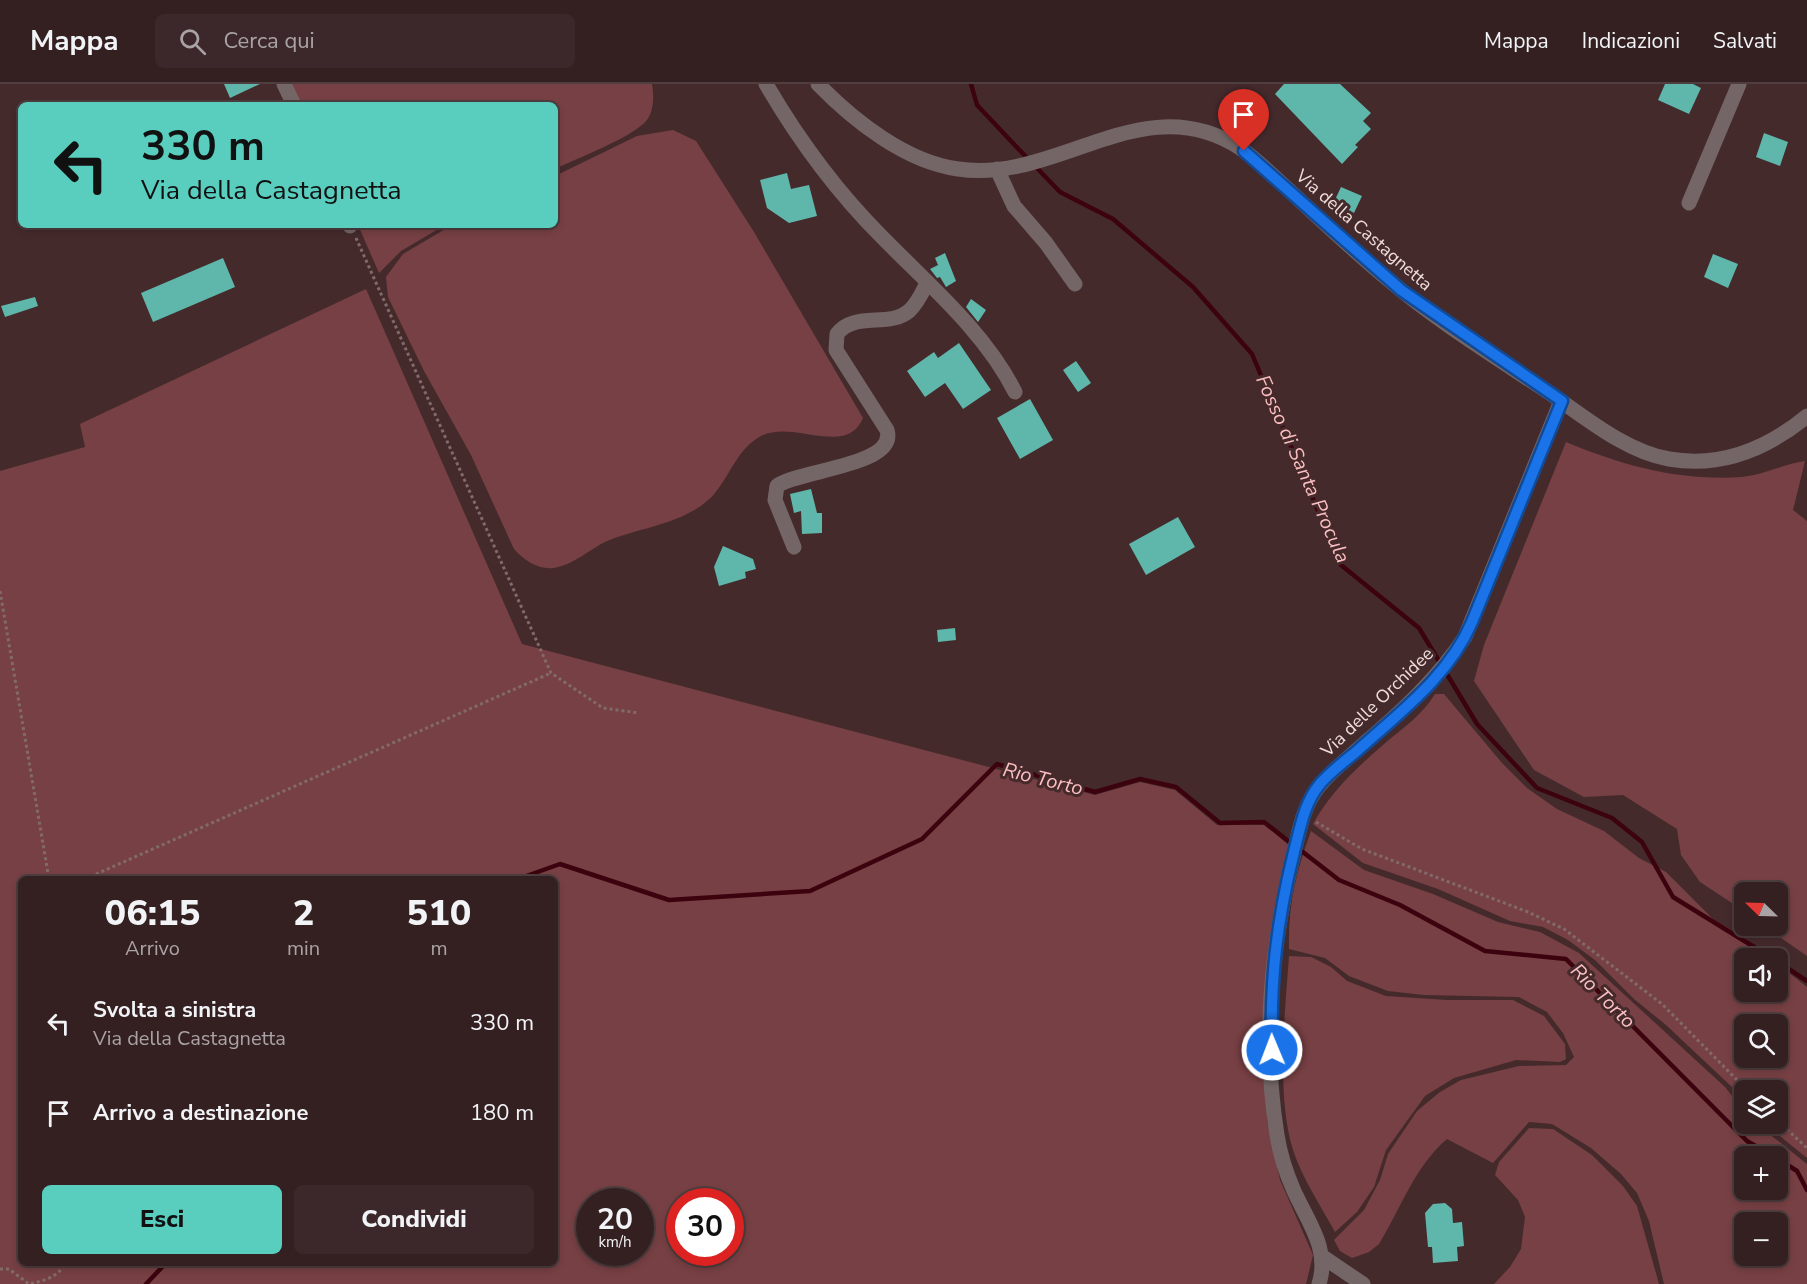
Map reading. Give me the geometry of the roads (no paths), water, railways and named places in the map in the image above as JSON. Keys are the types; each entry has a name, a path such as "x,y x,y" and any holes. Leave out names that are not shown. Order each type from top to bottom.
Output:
{"street":[{"path":"284,84 293,102"},
{"path":"766,84 826,172 880,235 991,352 1016,392"},
{"name":"Via della Castagnetta","path":"818,84 862,123 912,153 960,170 1018,167 1108,136 1151,127 1193,129 1230,142 1255,159 1394,285 1562,401 1643,451 1659,457 1689,461 1717,460 1754,450 1784,434 1807,416"},
{"path":"1689,202 1739,84"},
{"path":"997,169 1014,206 1046,243 1075,284"},
{"path":"794,547 775,500 777,486 794,477 867,459 882,449 888,439 887,430 836,350 837,333 851,323 902,315 913,306 927,283"},
{"name":"Via delle Orchidee","path":"1319,1284 1323,1257 1318,1240 1284,1163 1274,1111 1272,966 1279,920 1298,835 1303,818 1320,784 1402,711 1436,676 1460,644 1562,401"},
{"path":"1323,1257 1363,1284"}],"waterway":[{"name":"Fosso di Santa Procula","path":"971,84 977,105 1028,159"},
{"name":"Fosso di Santa Procula","path":"1034,165 1060,192 1113,219 1193,287 1252,354 1341,565 1419,628 1477,724 1537,788 1612,818 1642,842 1673,897 1756,948"},
{"name":"Rio Torto","path":"526,876 560,864 669,900 810,891 922,839 997,764 1095,792 1140,779 1176,787 1220,823 1264,822 1292,844"},
{"name":"Rio Torto","path":"1299,849 1339,880 1400,905 1485,951 1566,959 1747,1141 1756,1146"},
{"name":"Fosso di Santa Procula","path":"1788,969 1807,981"},
{"name":"Rio Torto","path":"1788,1165 1797,1171 1807,1190"},
{"name":"Rio Torto","path":"146,1284 163,1266"}]}
